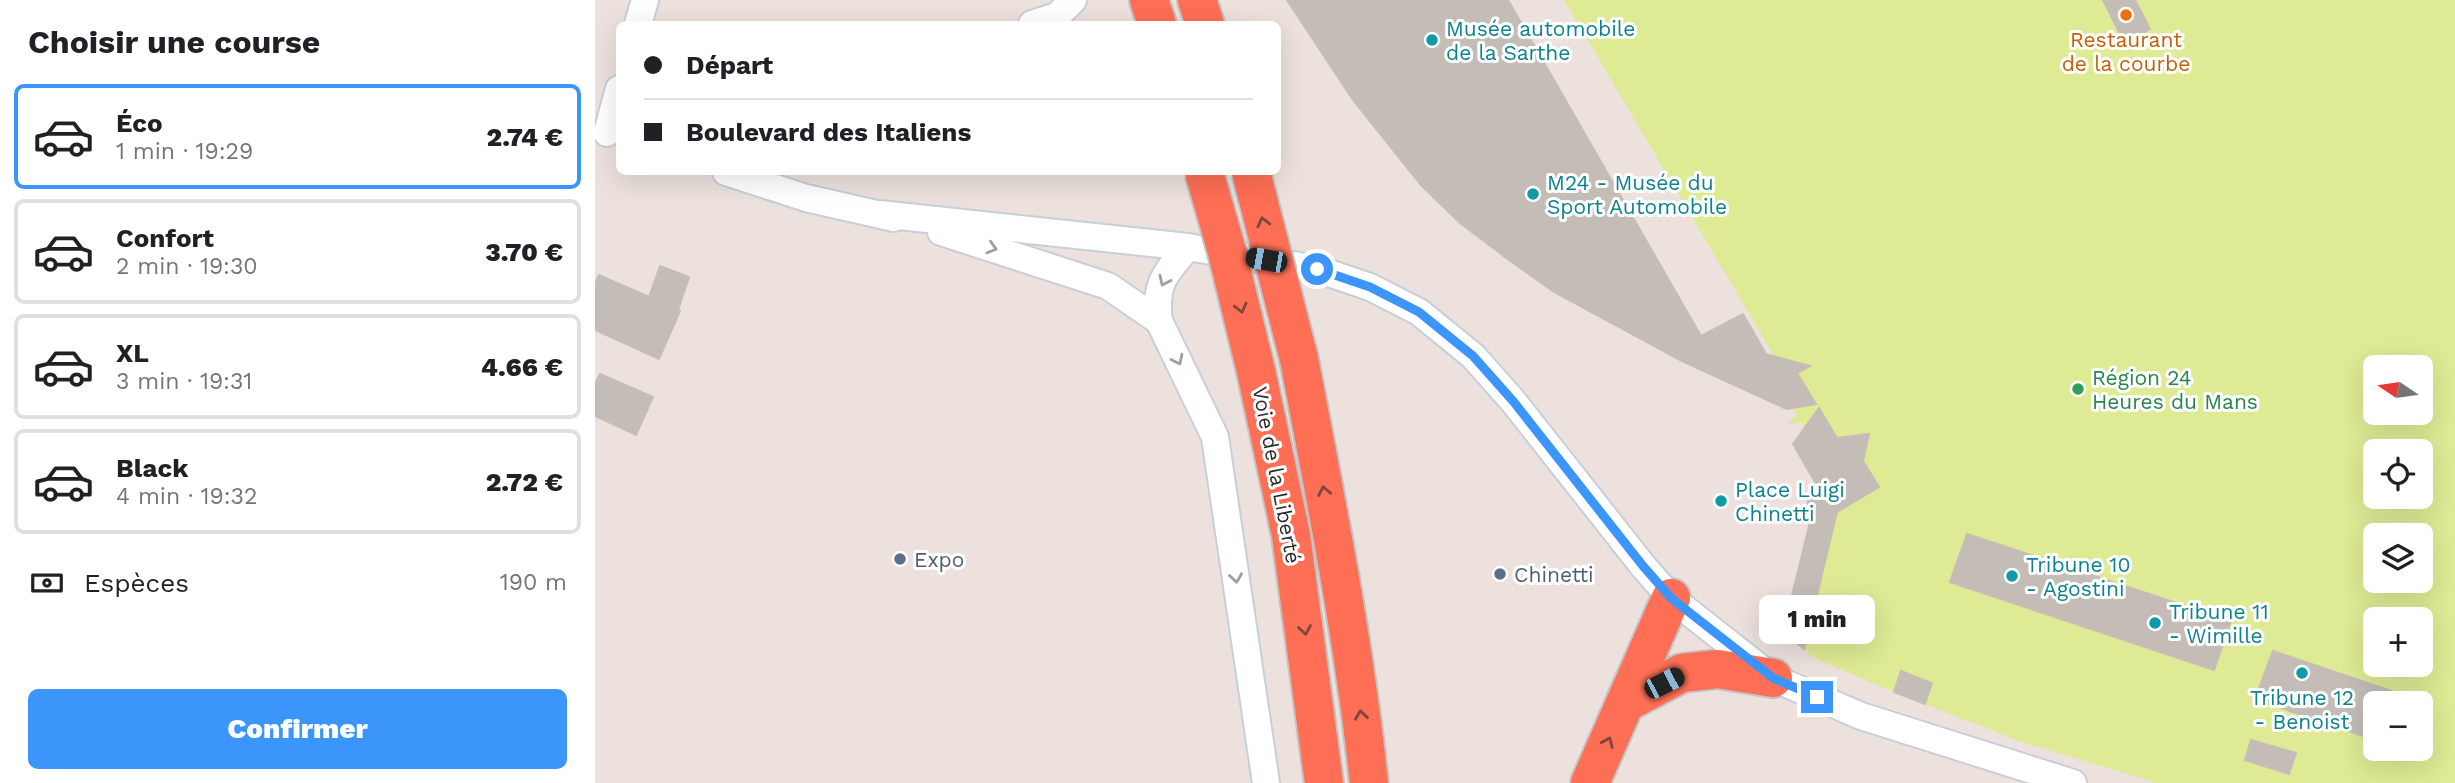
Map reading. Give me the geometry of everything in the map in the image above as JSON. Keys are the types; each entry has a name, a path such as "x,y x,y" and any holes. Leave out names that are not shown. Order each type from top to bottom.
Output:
{"highway":[{"path":"1149,0 1156,21"},
{"path":"1197,0 1204,21"},
{"name":"Voie de la Liberté","path":"1205,175 1256,371 1291,536 1324,783"},
{"name":"Voie de la Liberté","path":"1252,175 1299,359 1339,562 1369,783"},
{"path":"1590,783 1671,598"},
{"path":"1627,702 1682,673 1718,669 1773,678"}],"street":[{"path":"639,21 645,0"},
{"path":"1041,21 1057,16 1073,0"},
{"path":"607,133 616,100"},
{"path":"735,175 806,198 880,214 1051,265 1108,286 1159,321"},
{"path":"880,214 1188,247 1317,269 1370,287 1419,312 1473,356 1513,401 1671,598 1773,678 1861,716 2073,783"},
{"path":"1188,247 1160,284 1156,302 1159,321 1215,437 1266,783"}],"green space":[{"name":"Région 24 Heures du Mans","path":"1564,0 2455,0 2455,783 2157,783 2019,741 1813,657 1783,632 1812,515 1807,507 1824,497 1802,460 1817,451 1810,437 1796,439 1804,428 1801,422 1788,424 1797,414 1792,408 1780,410 1788,400 1739,347 1725,323 1743,314 1759,341 1754,345 1759,356 1774,356"}],"building":[{"name":"M24 - Musée du Sport Automobile","path":"1287,0 1508,0 1701,336 1743,314 1766,354 1810,366 1797,373 1816,404 1787,409 1682,361 1554,292 1460,223 1421,185 1353,100"},
{"name":"Restaurant de la courbe","path":"2103,0 2135,0 2150,29 2124,42"},
{"path":"660,266 689,277 678,310 680,311 659,359 595,330 595,284 599,275 649,297"},
{"path":"600,374 653,397 636,435 595,416 595,384"},
{"path":"1819,408 1837,438 1869,434 1863,461 1879,487 1837,512 1804,649 1783,632 1812,514 1807,507 1808,501 1818,487 1793,444"},
{"path":"1967,534 2231,621 2214,670 1950,582"},
{"name":"Tribune 12 - Benoist","path":"2273,651 2391,691 2363,691 2363,736 2255,699"},
{"path":"1901,671 1932,683 1925,704 1894,692"},
{"path":"2251,740 2296,753 2289,774 2245,760"}],"place":[{"name":"Restaurant de la courbe","path":"2126,15"},
{"name":"Musée automobile de la Sarthe","path":"1432,40"},
{"name":"M24 - Musée du Sport Automobile","path":"1533,194"},
{"name":"Région 24 Heures du Mans","path":"2078,389"},
{"name":"Place Luigi Chinetti","path":"1721,501"},
{"name":"Expo","path":"900,559"},
{"name":"Chinetti","path":"1500,574"},
{"name":"Tribune 10 - Agostini","path":"2012,576"},
{"name":"Tribune 11 - Wimille","path":"2155,623"},
{"name":"Tribune 12 - Benoist","path":"2302,673"}],"route":[{"path":"1317,269 1370,287 1419,312 1473,356 1513,401 1671,598 1773,678 1817,697"}]}
